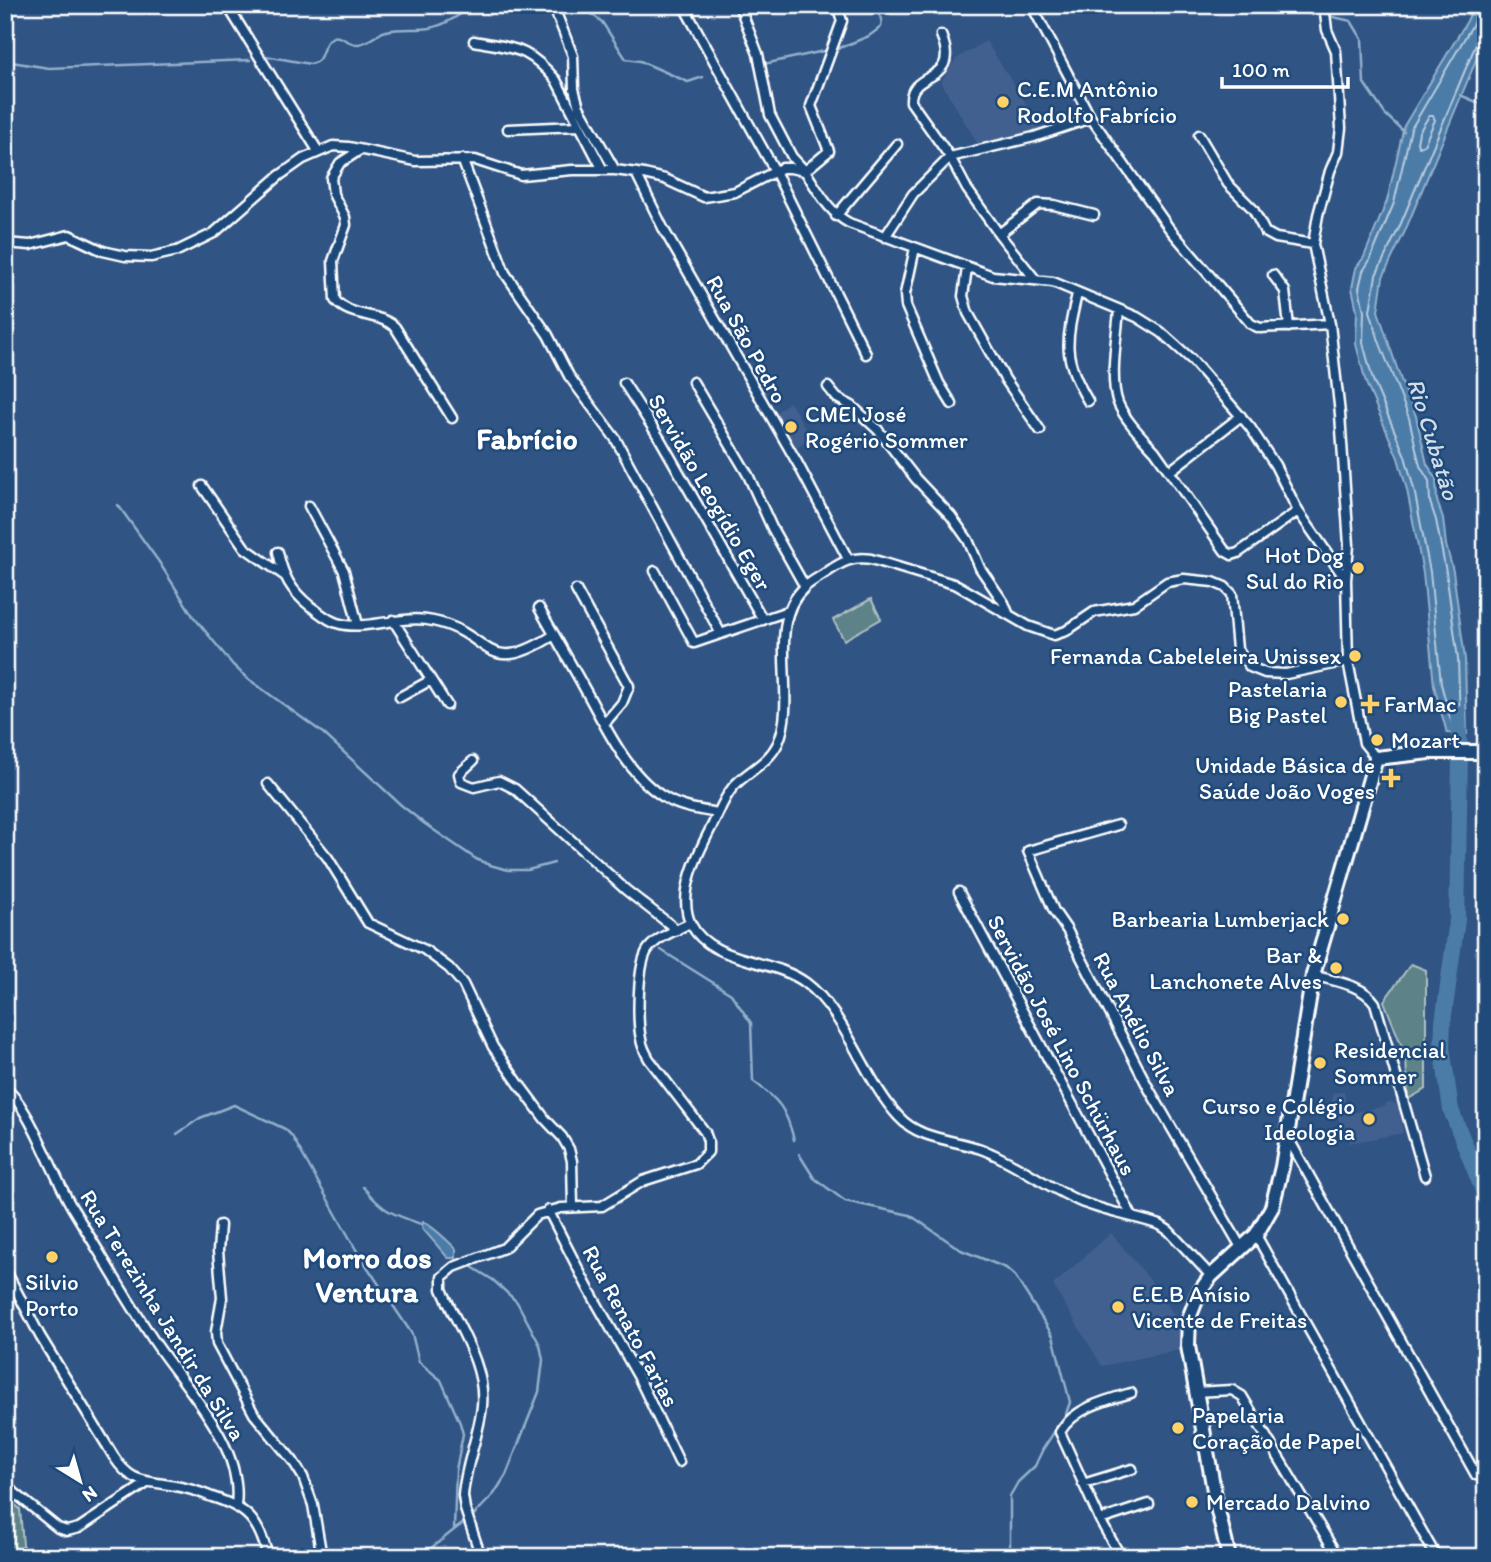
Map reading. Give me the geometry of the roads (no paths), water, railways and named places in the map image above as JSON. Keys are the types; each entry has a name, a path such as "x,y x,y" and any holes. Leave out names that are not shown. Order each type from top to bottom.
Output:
{"main road":[{"path":"1229,1557 1195,1392 1188,1346 1188,1323 1196,1298 1211,1276 1256,1235 1272,1207 1287,1136 1313,975 1376,758 1430,752 1486,752"}],"street":[{"path":"227,5 318,151"},
{"path":"553,5 573,56 574,89 579,107 615,170"},
{"path":"683,5 775,171 866,354"},
{"path":"739,5 758,54 770,114 792,157 836,216 885,237 993,276 1053,282 1155,328 1182,349 1241,416 1269,455 1298,510 1346,580"},
{"path":"805,172 829,151 811,106 842,21 837,5"},
{"path":"1314,5 1325,8 1327,30 1336,51 1341,128 1338,152 1318,215 1313,244 1330,324 1349,545 1346,580 1348,660 1364,743 1376,758"},
{"path":"1034,10 1091,118 1169,228 1230,296 1251,324 1260,328 1330,324"},
{"path":"941,35 947,49 947,58 942,68 915,88 911,94 911,102 950,157 967,189 1035,279"},
{"path":"474,41 530,54 556,80 603,170"},
{"path":"885,237 914,194 950,157 1048,133 1091,118"},
{"path":"508,129 578,126"},
{"path":"1199,135 1228,184 1253,209 1265,232 1276,238 1313,244"},
{"path":"836,216 897,144"},
{"path":"5,243 30,245 69,235 103,251 125,256 151,257 177,251 214,233 279,176 318,151 339,146 415,162 462,159 481,161 520,175 572,170 615,170 662,177 693,194 710,197 738,191 788,167 805,172"},
{"path":"360,150 340,163 331,178 333,194 345,217 346,225 333,261 335,300 349,311 381,317 395,327 452,418"},
{"path":"462,159 505,273 548,335 569,376 615,438 721,634"},
{"name":"Rua São Pedro","path":"636,173 664,230 798,464 848,559"},
{"path":"999,234 1038,204 1054,205 1094,215"},
{"path":"915,248 905,294 906,306 939,383 952,404"},
{"path":"967,268 963,299 971,319 1005,379 1040,430"},
{"path":"1273,275 1285,291 1289,327"},
{"path":"1077,293 1067,353 1088,401"},
{"path":"1119,310 1113,383 1118,402 1229,554 1238,553 1298,510"},
{"path":"693,382 748,475 772,528 805,587"},
{"name":"Servidão Leogídio Eger","path":"624,383 660,439 763,620"},
{"path":"828,387 837,398 852,406 878,430 916,479 951,516 968,540 980,568 1008,613"},
{"path":"1170,471 1241,416"},
{"path":"202,486 245,548 285,576"},
{"path":"309,506 344,571 358,625"},
{"path":"278,552 285,576 297,595 325,617 341,624 358,625 412,619 437,622 452,627 491,651 505,655 528,651 554,635"},
{"path":"1211,1276 1169,1231 1160,1225 1077,1200 982,1149 912,1129 893,1110 838,1022 813,988 800,978 780,969 715,948 696,933 686,907 692,866 733,788 766,760 779,741 786,714 784,628 793,601 805,587 848,559 870,559 957,585 1028,626 1054,635 1066,631 1094,612 1134,605 1167,582 1184,579 1213,582 1225,587 1231,594 1237,649 1250,667 1265,673 1286,674 1348,660"},
{"path":"655,572 694,643 788,611"},
{"path":"576,590 629,686 622,703 604,724"},
{"path":"539,608 604,724 628,761 657,793 677,804 718,813"},
{"path":"393,620 447,705"},
{"path":"400,697 431,680"},
{"path":"473,761 459,774 461,782 474,787 499,781 515,789 626,890 677,930"},
{"path":"268,783 328,858 368,923 425,950 449,968 463,984 493,1047 567,1146 572,1161 573,1207"},
{"name":"Rua Anélio Silva","path":"1118,825 1028,851 1054,911 1067,930 1149,1089 1242,1249"},
{"name":"Servidão José Lino Schürhaus","path":"959,892 1132,1216"},
{"path":"466,1557 480,1555 463,1496 481,1412 481,1388 475,1362 444,1293 441,1279 454,1267 504,1248 530,1221 548,1210 602,1206 643,1181 696,1164 708,1152 709,1144 705,1132 649,1059 640,1039 643,957 651,945 690,923"},
{"path":"1313,975 1358,989 1375,1003 1425,1176"},
{"name":"Rua Terezinha Jandir da Silva","path":"5,1088 10,1092 43,1149 67,1199 155,1343 200,1403 226,1449 238,1483 236,1505"},
{"path":"1287,1136 1476,1475"},
{"name":"Rua Renato Farias","path":"548,1210 587,1288 638,1376 679,1462"},
{"path":"220,1225 218,1251 222,1298 216,1332 217,1344 254,1414 303,1477 313,1505 322,1557"},
{"path":"1256,1235 1433,1551"},
{"path":"5,1269 40,1336 114,1457 131,1476 147,1483 187,1488 236,1505 253,1519 258,1527 268,1557"},
{"path":"1195,1392 1232,1391 1241,1395 1338,1557"},
{"path":"1121,1557 1100,1520 1060,1432 1073,1418 1097,1404 1130,1393"},
{"path":"1083,1484 1132,1469"},
{"path":"5,1485 31,1508 58,1528 67,1531 79,1528 147,1483"},
{"path":"1100,1520 1149,1504"},
{"path":"1172,1557 1185,1552"}],"water":[{"path":"1474,5 1486,5 1486,35 1405,231 1383,277 1378,311 1416,416 1427,464 1436,478 1437,501 1453,571 1465,659 1467,734 1447,733 1434,686 1423,573 1407,490 1398,458 1366,383 1356,344 1357,311 1352,288 1356,268 1364,257 1387,201 1404,126"},
{"path":"423,1222 456,1249 456,1258 448,1258 422,1228"}],"waterway":[{"path":"266,56 310,64 318,60 333,37 358,44 386,31 436,27 472,6 500,13 529,5"},
{"path":"580,5 602,22 626,59 640,61 688,82 703,77"},
{"path":"837,49 869,36 881,27 882,19 873,5"},
{"path":"1295,5 1312,15"},
{"path":"1329,16 1351,21 1362,39 1364,83 1385,114 1404,132"},
{"path":"764,64 824,51"},
{"path":"5,61 49,68 250,60"},
{"path":"1460,95 1486,106"},
{"path":"118,505 193,616 233,665 323,733 401,805 476,859 490,865 508,870 528,870 554,863"},
{"name":"Rio Cubatão","path":"1458,713 1460,757 1457,920 1442,1047 1451,1110 1486,1198"},
{"path":"661,950 731,994 751,1023 753,1081 780,1106 794,1140"},
{"path":"177,1134 200,1118 234,1105 285,1129 292,1136 358,1253 412,1334 419,1362 441,1380 463,1434 456,1470 454,1530 430,1549 428,1557"},
{"path":"799,1154 814,1178 845,1201 910,1215 961,1250 1006,1268 1015,1276 1053,1336 1070,1402 1066,1414 1035,1466 1018,1482 1010,1496 1010,1557"},
{"path":"363,1187 389,1211 421,1224"},
{"path":"472,1267 493,1280 517,1302 540,1345 543,1360 539,1392 506,1475 494,1494 472,1517"},
{"path":"454,1530 465,1522"}],"place":[{"name":"C.E.M Antônio Rodolfo Fabrício","path":"1003,102"},
{"name":"CMEI José Rogério Sommer","path":"791,427"},
{"name":"Hot Dog Sul do Rio","path":"1358,568"},
{"name":"Fernanda Cabeleleira Unissex","path":"1355,656"},
{"name":"Pastelaria Big Pastel","path":"1341,702"},
{"name":"FarMac","path":"1370,704"},
{"name":"Mozart","path":"1377,740"},
{"name":"Unidade Básica de Saúde João Voges","path":"1391,778"},
{"name":"Barbearia Lumberjack","path":"1343,919"},
{"name":"Bar & Lanchonete Alves","path":"1336,968"},
{"name":"Residencial Sommer","path":"1320,1063"},
{"name":"Curso e Colégio Ideologia","path":"1369,1119"},
{"name":"Silvio Porto","path":"52,1257"},
{"name":"E.E.B Anísio Vicente de Freitas","path":"1118,1307"},
{"name":"Papelaria Coração de Papel","path":"1178,1428"},
{"name":"Mercado Dalvino","path":"1192,1502"}],"district":[{"name":"Fabrício","path":"527,439"},
{"name":"Morro dos Ventura","path":"367,1275"}]}
